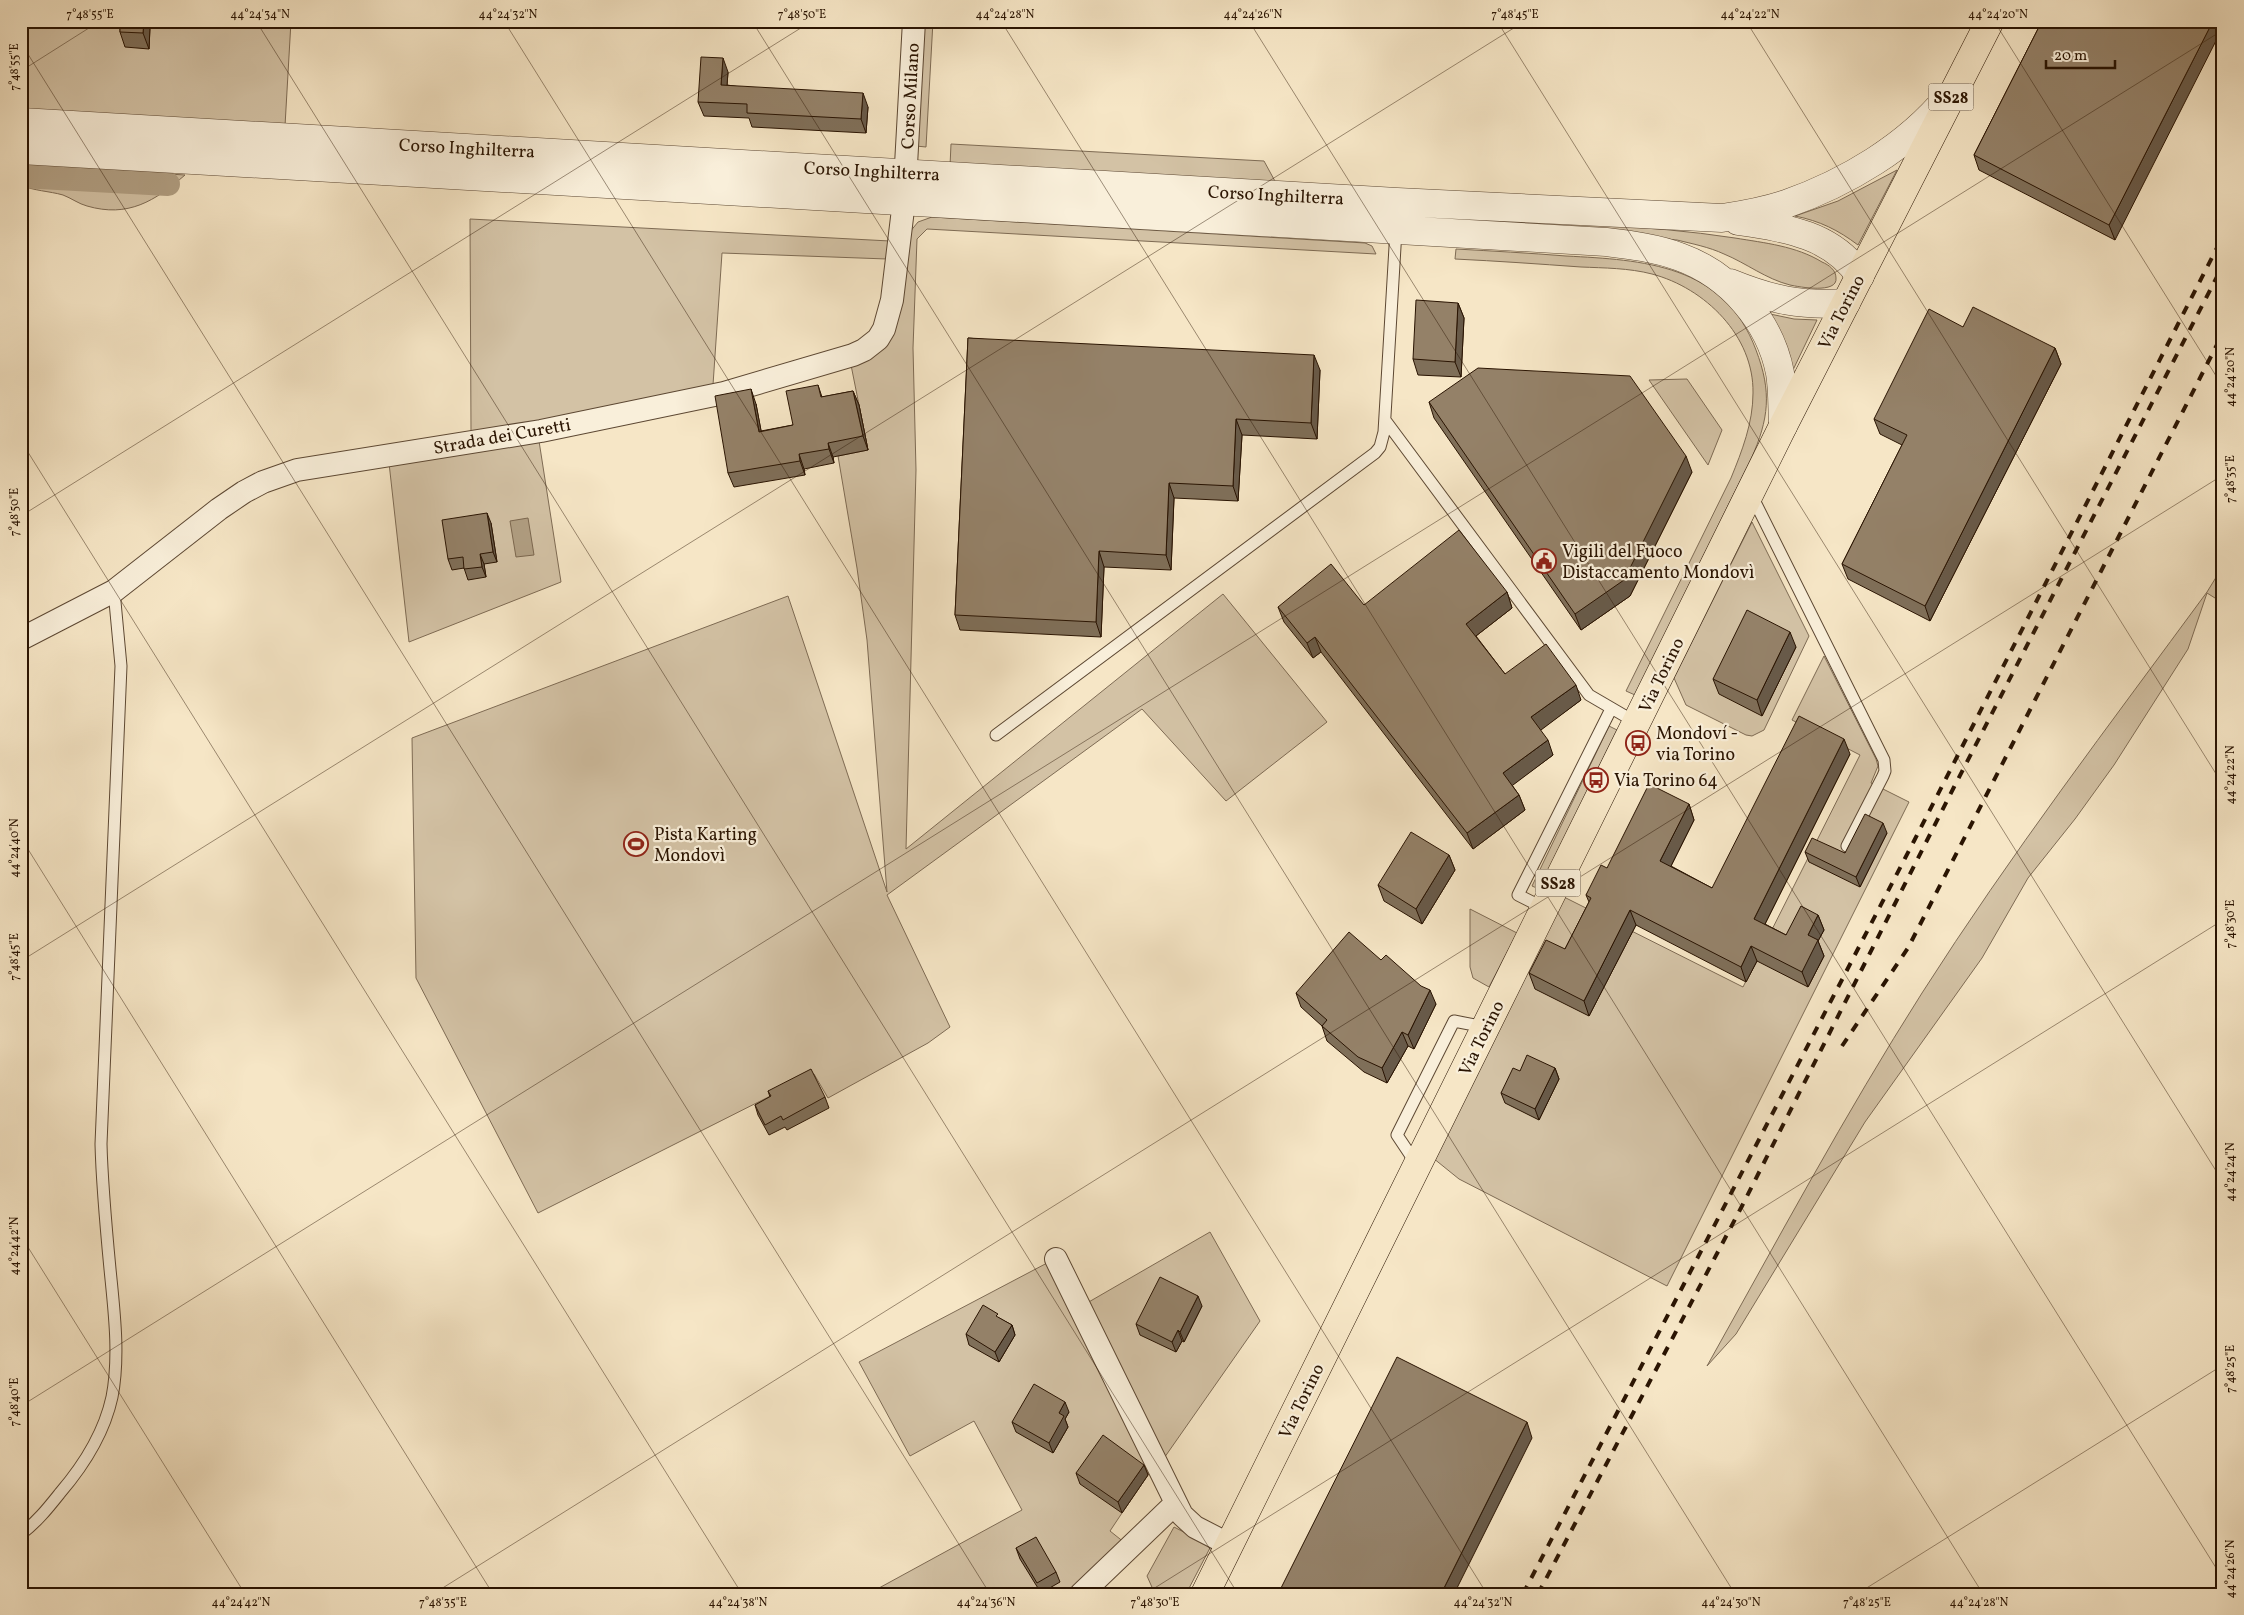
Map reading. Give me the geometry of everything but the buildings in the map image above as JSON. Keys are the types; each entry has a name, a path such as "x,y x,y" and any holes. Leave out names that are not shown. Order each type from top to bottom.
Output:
{"main road":[{"name":"Via Torino","path":"1205,1594 1783,426 1990,21"}],"street":[{"name":"Corso Milano","path":"904,201 914,21"},
{"name":"Corso Inghilterra","path":"1722,218 1759,212 1786,204 1835,182 1876,159 1903,141 1923,123 1957,86"},
{"name":"Corso Inghilterra","path":"21,122 1398,202 1722,218 1780,228 1819,239 1843,255 1860,276"},
{"name":"Corso Inghilterra","path":"21,150 1396,230 1635,246 1680,257 1701,266 1722,279 1773,298 1794,303 1846,303"},
{"path":"681,188 682,160"},
{"name":"Strada dei Curetti","path":"21,639 114,591 232,500 280,475 297,470 541,431 724,393 864,350 878,338 888,316 904,201"},
{"path":"1396,230 1398,202"},
{"name":"Corso Inghilterra","path":"1722,279 1743,300 1768,336 1780,373 1783,426"},
{"path":"1056,1259 1176,1503 1188,1522 1230,1546"},
{"path":"1081,1594 1176,1503"}],"lane":[{"path":"996,735 1370,458 1380,447 1385,420 1396,230"},
{"path":"1385,420 1588,695 1637,723"},
{"path":"1750,493 1884,760 1885,771 1883,776 1847,846"},
{"path":"21,1534 34,1524 79,1472 101,1431 112,1396 115,1338 114,1306 103,1193 101,1144 121,666 114,591"},
{"path":"1545,909 1518,895 1611,709"}],"shaded area":[{"path":"21,21 291,21 285,126 21,109"},
{"path":"923,21 933,21 926,147 916,146"},
{"path":"951,144 1264,161 1276,183 950,166"},
{"path":"21,165 185,175 163,192 140,205 115,210 84,205 63,195 31,189 21,185"},
{"path":"1897,170 1858,245 1828,227 1795,216 1838,201"},
{"name":"Pista Karting Mondovì","path":"932,217 1365,243 1372,246 1376,254 927,229 917,239 913,348 916,470 906,849 1223,594 1327,722 1226,801 1142,709 887,895 950,1027 928,1043 828,1098 814,1074 538,1213 416,978 412,738 788,596 887,892 867,640 838,456 868,450 851,365 868,356 909,233 918,222"},
{"path":"470,219 890,241 887,259 722,253 713,385 539,422 471,433"},
{"path":"1458,219 1632,227 1735,238 1802,252 1830,266 1836,278 1835,283 1825,288 1801,287 1773,279 1718,252 1677,240 1459,222"},
{"path":"1456,249 1624,260 1678,272 1702,284 1724,300 1742,321 1756,350 1766,392 1765,418 1762,431 1751,459 1635,695 1626,691 1731,478 1743,447 1753,404 1751,372 1745,352 1723,317 1690,290 1672,281 1652,274 1625,269 1455,259"},
{"path":"1770,314 1794,319 1817,320 1792,372 1786,344"},
{"path":"1687,379 1722,430 1708,465 1649,380"},
{"path":"539,441 561,582 409,642 389,463"},
{"path":"528,518 534,555 516,557 510,521"},
{"path":"1752,522 1809,636 1764,730 1752,736 1746,735 1686,705 1674,678"},
{"path":"2223,566 2223,603 2207,593 2188,649 2114,765 2075,819 2028,878 1982,958 1865,1122 1736,1334 1707,1366 1839,1131 1922,993 2025,840 2207,592"},
{"path":"1824,656 1876,759 1878,766 1871,783 1909,802 1667,1286 1459,1179 1433,1158 1564,897 1743,987 1860,755 1792,720"},
{"path":"1609,726 1617,730 1539,889 1532,886"},
{"path":"1470,909 1517,933 1489,987 1473,978 1470,967"},
{"path":"1210,1232 1260,1321 1162,1461 1087,1303"},
{"path":"1049,1262 1151,1469 1148,1475 1106,1446 1122,1513 1110,1531 1125,1543 1073,1594 868,1594 1022,1510 974,1421 910,1456 859,1362"},
{"path":"1174,1527 1211,1546 1186,1594 1155,1594 1147,1576"}],"waterway":[{"path":"21,176 168,184"}],"railway":[{"path":"1523,1594 1914,841 2223,236"},
{"path":"1538,1594 1742,1206 1954,787 2223,265"},
{"path":"1842,1046 1908,948 2223,333"}],"place":[{"name":"Vigili del Fuoco Distaccamento Mondovì","path":"1544,561"},
{"name":"Mondoví - via Torino","path":"1638,743"},
{"name":"Via Torino 64","path":"1596,780"},
{"name":"Pista Karting Mondovì","path":"636,844"}]}
